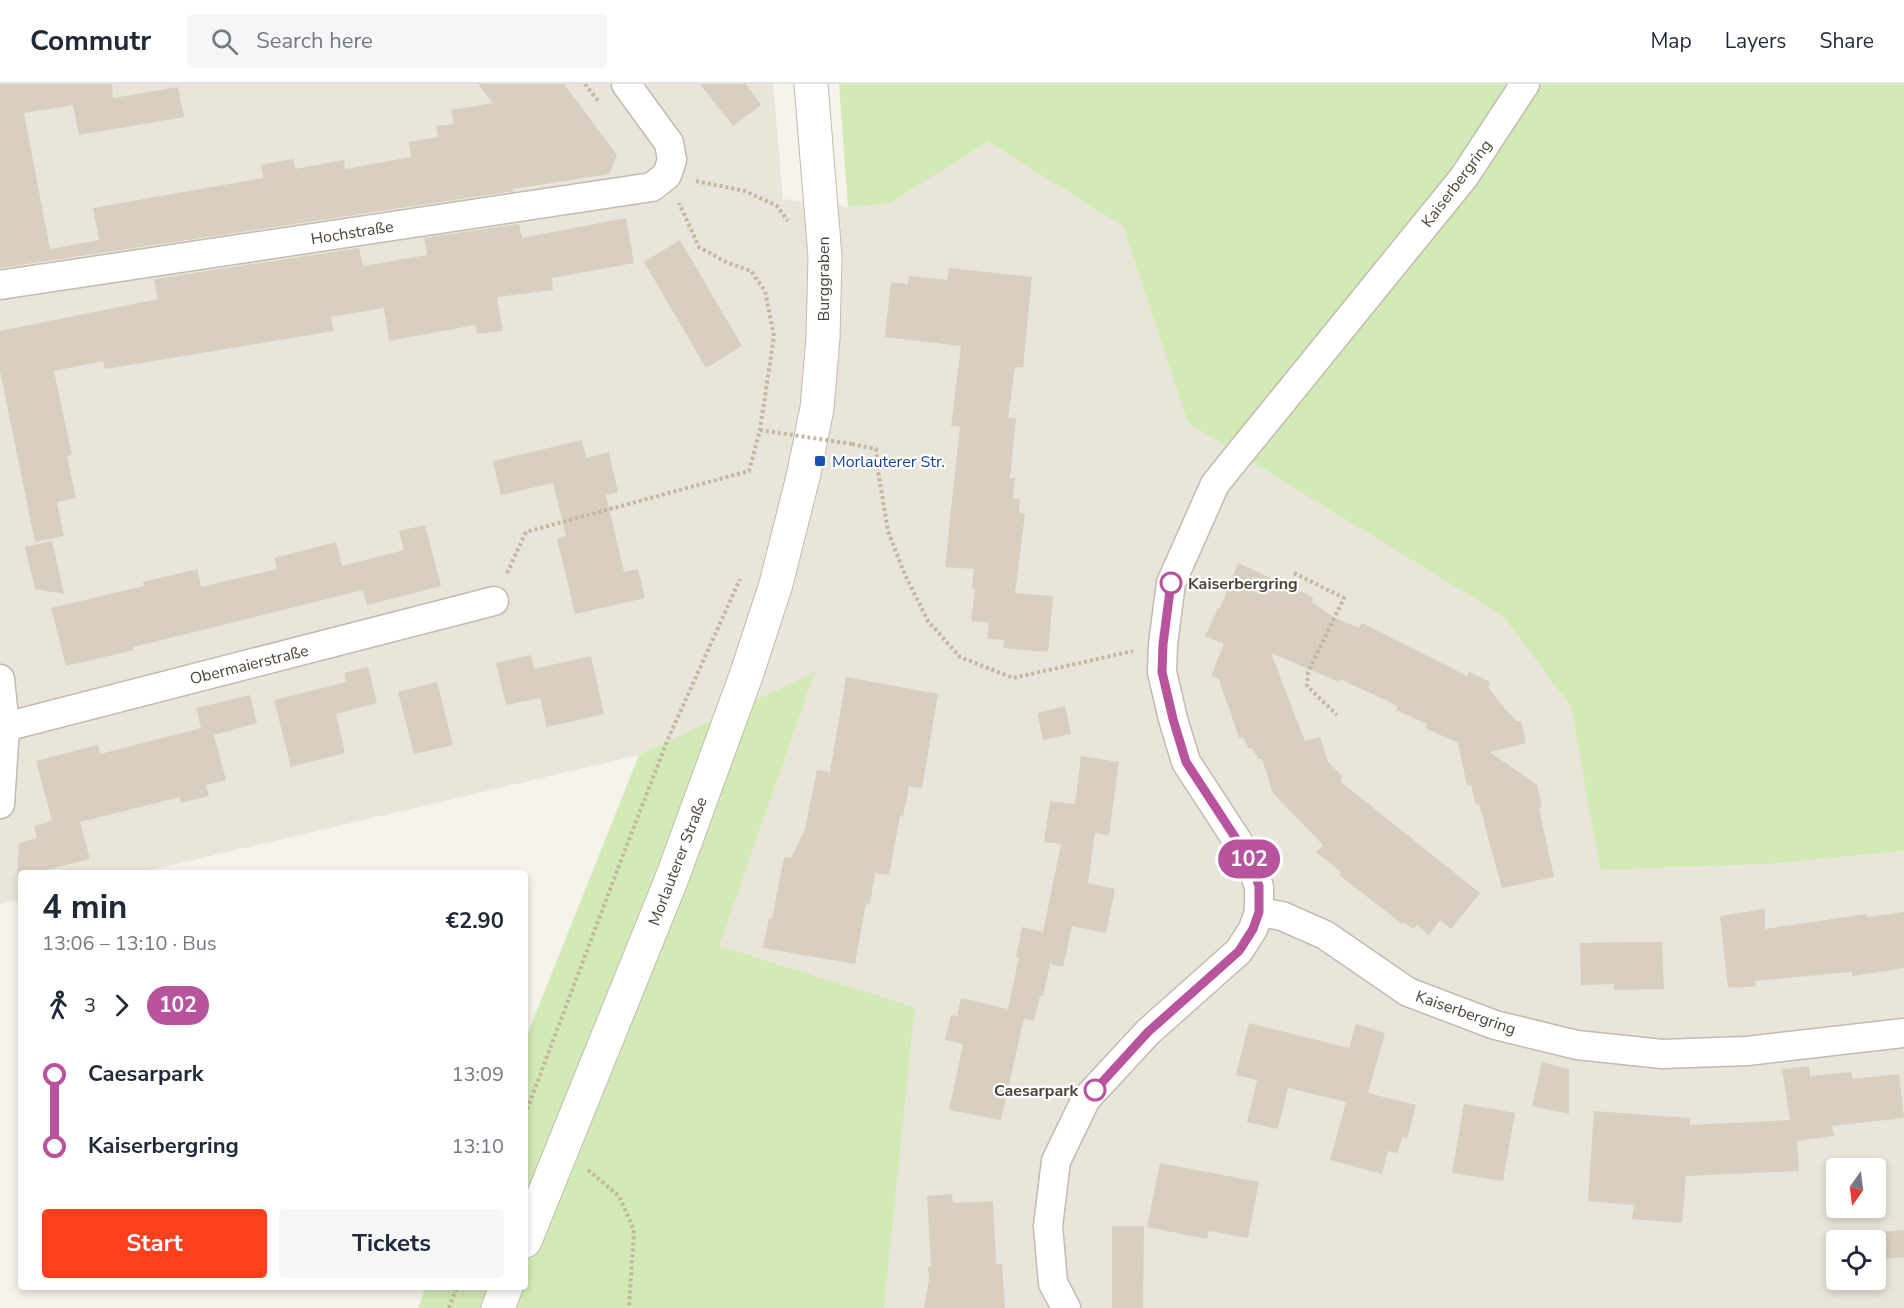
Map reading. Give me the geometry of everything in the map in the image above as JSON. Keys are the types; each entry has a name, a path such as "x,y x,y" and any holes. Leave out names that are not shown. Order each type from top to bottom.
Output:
{"street":[{"path":"626,84 669,143 672,160 667,175"},
{"name":"Burggraben","path":"804,473 817,408 823,338 825,257 810,84"},
{"name":"Kaiserbergring","path":"1525,84 1464,177 1215,484 1171,583 1163,644 1162,672 1186,762 1250,860 1259,886 1259,912 1282,916 1324,935 1408,992 1495,1025 1576,1045 1662,1054 1747,1051 1904,1033"},
{"name":"Hochstraße","path":"0,285 652,187 667,175"},
{"name":"Morlauterer Straße","path":"528,1233 672,878 747,673 776,584 804,473"},
{"name":"Obermaierstraße","path":"5,727 494,601"},
{"path":"0,679 5,727 0,804"},
{"path":"1066,1308 1053,1283 1048,1226 1056,1161 1086,1099 1148,1032 1239,951 1253,929 1259,912"},
{"path":"498,1308 505,1290"}],"path":[{"path":"667,175 745,191 777,207 798,234 825,257"},
{"path":"494,601 526,532 749,471 760,430 774,336 765,291 751,271 726,262 699,247 667,175"},
{"path":"786,436 788,425"},
{"path":"760,430 876,449 888,531 905,574 928,621 960,657 1013,678 1163,644"},
{"path":"528,1107 668,739 744,569"},
{"path":"1294,573 1344,598 1308,672 1307,686 1337,715"},
{"path":"562,1148 619,1196 634,1230 629,1308"},
{"path":"449,1308 457,1290"}],"shaded area":[{"path":"0,84 773,84 783,199 848,207 890,203 988,142 1123,226 1188,423 1503,616 1571,707 1600,870 1771,864 1904,851 1904,1308 884,1308 915,1007 718,947 815,673 639,755 151,870 18,870 18,901 0,904"}],"green space":[{"path":"839,84 1904,84 1904,851 1771,864 1600,870 1571,707 1503,616 1188,423 1123,226 988,142 890,203 848,207"},
{"path":"815,672 719,946 915,1007 884,1308 418,1308 425,1290 528,1290 528,1032 639,755"}],"building":[{"path":"0,84 112,84 113,98 178,87 184,117 79,135 73,105 24,113 50,249 99,240 93,208 263,178 261,165 293,159 295,169 344,160 345,169 411,157 409,142 438,137 436,126 454,124 451,110 493,103 478,84 564,84 617,155 609,174 513,189 514,191 0,268"},
{"path":"700,84 746,84 761,105 733,126"},
{"path":"626,218 634,263 552,278 553,290 497,297 503,331 477,334 475,325 389,341 384,308 331,317 334,331 105,369 103,361 54,371 72,455 67,456 76,498 57,502 64,536 35,542 0,371 0,331 158,299 154,279 359,248 363,266 427,255 424,238 519,224 522,238"},
{"path":"680,240 742,346 706,368 644,262"},
{"path":"949,268 1032,277 1023,367 1015,367 1008,418 1016,418 1010,478 1015,478 1013,498 1020,499 1019,512 1025,514 1015,593 1053,596 1048,652 1003,648 1004,640 987,639 989,623 971,621 975,589 972,589 974,569 945,567 960,426 951,426 961,346 885,337 891,282 908,284 909,276 947,280"},
{"path":"582,440 586,458 609,452 618,492 606,495 624,572 638,569 645,598 575,614 557,538 566,536 553,483 501,495 493,461"},
{"path":"425,525 441,586 367,605 363,590 66,666 51,608 144,586 143,582 197,569 201,587 277,569 274,558 336,542 342,566 404,550 399,531"},
{"path":"52,541 64,594 35,589 25,547"},
{"path":"1238,563 1313,597 1312,602 1335,618 1359,628 1362,623 1467,676 1469,672 1490,682 1488,687 1501,704 1516,721 1521,721 1526,743 1490,752 1537,785 1542,807 1539,808 1554,877 1502,888 1479,804 1476,805 1471,785 1467,786 1458,743 1425,728 1427,724 1396,710 1398,706 1340,679 1339,682 1271,653 1305,741 1320,737 1328,762 1342,776 1341,782 1480,893 1451,929 1440,920 1429,935 1417,925 1413,929 1403,922 1402,924 1339,875 1341,872 1316,852 1323,845 1273,793 1262,759 1258,759 1252,748 1249,749 1243,737 1239,738 1219,679 1211,676 1224,644 1205,636 1220,608"},
{"path":"531,655 534,669 591,656 604,714 547,727 540,698 506,705 496,663"},
{"path":"368,667 377,703 336,714 345,753 291,767 274,700 346,682 344,673"},
{"path":"846,677 938,694 922,788 909,786 903,817 900,816 889,875 875,873 870,904 866,903 855,964 763,948 769,918 772,918 784,857 791,858 805,829 817,770 830,772"},
{"path":"437,682 453,745 414,754 398,692"},
{"path":"250,695 257,723 214,735 226,780 206,785 209,796 181,803 180,797 80,822 90,859 45,870 18,870 17,877 19,843 37,838 34,826 52,821 36,761 98,745 100,754 201,728 196,708"},
{"path":"1065,706 1071,734 1043,740 1037,713"},
{"path":"1081,756 1119,762 1109,835 1095,833 1088,883 1115,889 1106,933 1072,926 1063,967 1050,964 1043,996 1040,996 1034,1021 1024,1018 1001,1120 949,1110 963,1044 945,1040 951,1015 957,1016 961,998 1008,1009 1019,957 1016,957 1022,927 1043,932 1061,844 1044,842 1050,801 1075,804"},
{"path":"1765,909 1765,929 1867,914 1867,917 1904,912 1904,968 1852,976 1852,972 1755,981 1756,986 1728,988 1720,916"},
{"path":"1662,942 1664,989 1614,990 1614,984 1581,985 1580,943"},
{"path":"1249,1023 1349,1048 1356,1024 1385,1033 1368,1093 1416,1105 1407,1139 1402,1137 1398,1153 1388,1151 1382,1174 1330,1160 1346,1102 1288,1088 1278,1129 1247,1122 1257,1080 1236,1075"},
{"path":"1542,1062 1569,1069 1569,1114 1532,1106"},
{"path":"1809,1066 1810,1076 1851,1072 1853,1079 1899,1074 1904,1118 1832,1126 1834,1136 1797,1141 1799,1171 1686,1176 1682,1223 1632,1219 1634,1205 1588,1201 1594,1111 1690,1118 1690,1125 1790,1120 1782,1069"},
{"path":"1464,1104 1515,1113 1503,1181 1452,1173"},
{"path":"1160,1163 1259,1182 1248,1238 1209,1231 1207,1239 1147,1227"},
{"path":"952,1194 953,1203 993,1201 996,1264 1002,1264 1005,1308 924,1308 929,1280 928,1267 931,1267 927,1196"},
{"path":"1112,1226 1144,1226 1143,1308 1112,1308"},
{"path":"1904,1230 1904,1257 1886,1259 1886,1231"}],"bus line":[{"name":"102","path":"1095,1090 1148,1032 1239,951 1253,929 1259,912 1259,886 1250,860 1186,762 1173,719 1162,672 1163,644 1171,583"}],"place":[{"name":"Morlauterer Str.","path":"820,461"},
{"name":"Kaiserbergring","path":"1171,583"},
{"name":"Caesarpark","path":"1095,1090"}]}
